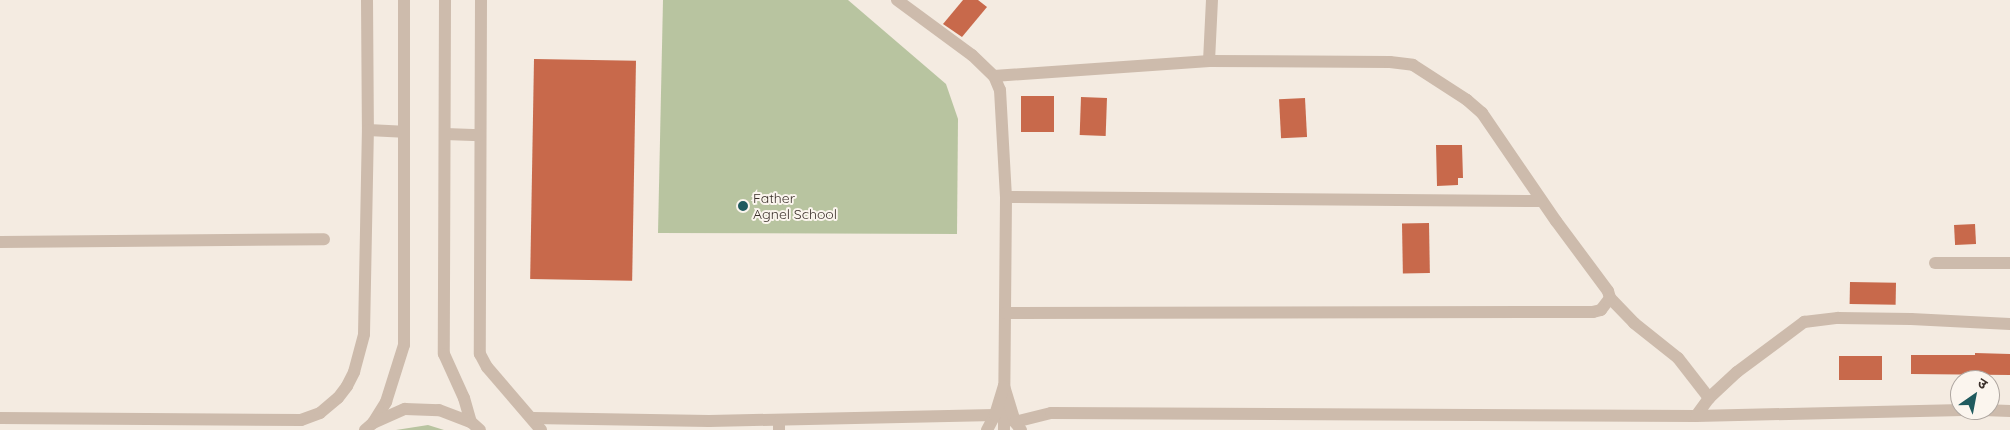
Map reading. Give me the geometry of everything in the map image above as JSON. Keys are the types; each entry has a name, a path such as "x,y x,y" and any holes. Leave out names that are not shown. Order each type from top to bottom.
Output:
{"street":[{"path":"0,418 301,420 320,413 338,398 354,372 364,334 368,130 367,0"},
{"path":"369,426 386,402 404,344 404,0"},
{"path":"445,0 444,354 475,426"},
{"path":"481,0 480,354 487,367 533,418 541,430"},
{"path":"897,0 972,55 994,76 1000,90 1006,198 1004,430"},
{"path":"1209,61 1212,0"},
{"path":"994,76 1209,61 1390,62 1413,65 1467,100 1482,113 1541,200 1608,291 1610,298 1634,323 1678,358 1709,398"},
{"path":"368,130 403,132"},
{"path":"445,134 480,135"},
{"path":"1006,198 1541,200"},
{"path":"0,242 324,240"},
{"path":"1935,263 2010,263"},
{"path":"1005,313 1593,312 1601,310 1610,298"},
{"path":"1696,416 1709,398 1745,365 1804,322 1838,318 1911,319 2010,324"},
{"path":"987,430 995,415 1004,386"},
{"path":"1004,386 1018,426 1060,413 1696,416 1950,410"},
{"path":"369,426 405,410 439,410 475,426"},
{"path":"533,418 779,425 995,415"}],"green space":[{"path":"663,0 848,0 946,84 958,119 957,234 658,233"},
{"path":"428,425 444,430 396,430"}],"building":[{"path":"963,0 978,0 987,7 962,37 943,24"},
{"path":"534,59 636,61 632,281 530,279"},
{"path":"1021,96 1054,96 1054,132 1021,132"},
{"path":"1081,97 1107,98 1106,136 1080,135"},
{"path":"1305,98 1307,137 1281,138 1279,99"},
{"path":"1436,145 1462,145 1463,178 1458,178 1458,185 1437,186"},
{"path":"1402,223 1429,223 1430,273 1403,273"},
{"path":"1975,224 1976,244 1955,245 1954,225"},
{"path":"1850,282 1896,283 1896,305 1850,304"},
{"path":"1975,353 2010,354 2010,375 2000,375 2000,370 1950,370 1950,374 1911,374 1911,355 1975,355"},
{"path":"1839,356 1882,356 1882,380 1839,380"}],"place":[{"name":"Father Agnel School","path":"743,206"}]}
